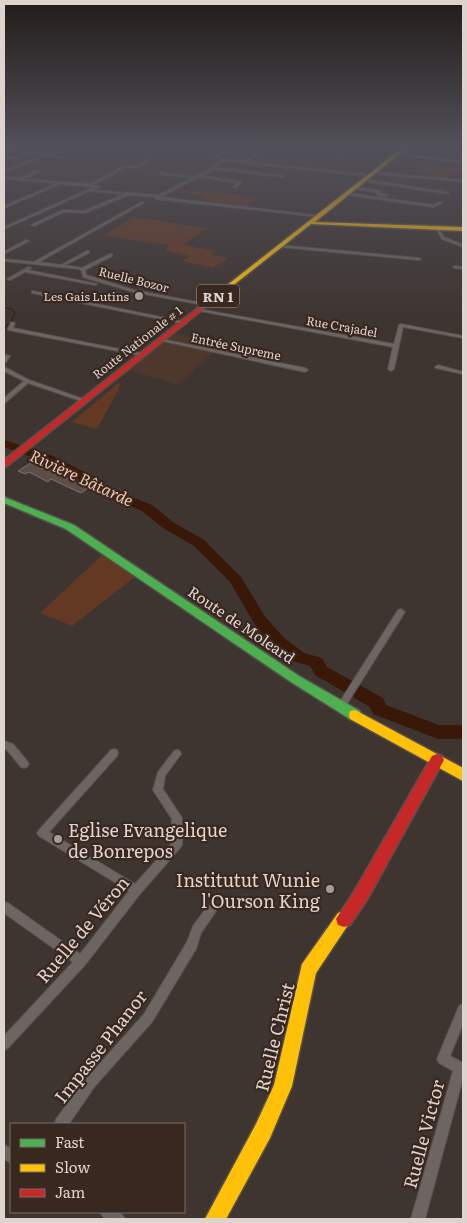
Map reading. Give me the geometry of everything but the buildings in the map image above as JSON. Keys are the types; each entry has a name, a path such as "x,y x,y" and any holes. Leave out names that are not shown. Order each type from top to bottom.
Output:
{"main road":[{"name":"Route Nationale # 1","path":"4,464 334,205"},
{"path":"316,220 463,228"},
{"name":"Route de Moleard","path":"4,500 70,527 95,542 295,679 345,701 403,743 463,775"},
{"name":"Ruelle Christ","path":"214,1219 264,1131 283,1086 308,970 361,895 437,760"}],"street":[{"path":"4,228 54,205"},
{"path":"33,224 66,211 84,212 102,205"},
{"path":"9,279 140,205"},
{"path":"207,205 316,220"},
{"path":"436,227 443,238 463,246"},
{"path":"4,253 27,241"},
{"path":"280,246 419,259"},
{"path":"63,265 88,252"},
{"path":"83,269 112,255"},
{"name":"Ruelle Bozor","path":"4,260 63,265 83,269 84,276 87,277 204,308"},
{"path":"455,267 463,268"},
{"path":"25,271 134,291"},
{"path":"33,292 185,322"},
{"name":"Rue Crajadel","path":"204,308 396,346 401,325 463,337"},
{"path":"10,329 13,323"},
{"path":"4,328 144,355"},
{"name":"Entrée Supreme","path":"163,340 305,370"},
{"path":"392,369 396,346"},
{"path":"4,361 8,356"},
{"path":"438,367 463,373"},
{"path":"4,369 27,381 86,401"},
{"path":"4,401 27,381"},
{"path":"345,701 402,612"},
{"path":"4,745 10,747 24,764"},
{"path":"114,753 42,833 136,890"},
{"name":"Ruelle de Véron","path":"4,1044 81,961 136,890 178,845 177,818 158,790 161,775 177,754"},
{"path":"4,907 81,961"},
{"name":"Impasse Phanor","path":"62,1123 91,1082 148,1018 192,945 197,930 211,911"},
{"name":"Ruelle Victor","path":"418,1219 461,1068 443,1059 463,1010"}],"shaded area":[{"path":"223,205 249,205 247,207"},
{"path":"133,217 206,228 183,245 216,251 210,255 228,258 213,268 182,261 191,256 165,251 169,245 103,236"},
{"path":"175,333 222,344 178,385 129,370"},
{"path":"117,384 120,384 118,391 97,429 72,422"},
{"path":"102,555 136,576 72,626 40,613"}],"waterway":[{"path":"4,308 12,309 15,313 11,322 4,328"},
{"name":"Rivière Bâtarde","path":"4,443 49,459 90,480 101,490 147,508 168,525 199,543 236,580 241,592 259,619 277,641 299,657 316,662 321,671 377,703 379,709 438,732 463,732"}],"traffic: fast":[{"path":"4,500 70,527 295,679 355,715"}],"traffic: slow":[{"path":"205,305 332,205"},
{"path":"312,223 463,229"},
{"path":"355,715 463,775"},
{"path":"215,1219 263,1131 283,1086 308,970 344,919"}],"traffic: jam":[{"path":"4,464 205,305"},
{"path":"344,919 361,895 437,760"}],"place":[{"name":"Les Gais Lutins","path":"139,296"},
{"name":"Eglise Evangelique de Bonrepos","path":"58,839"},
{"name":"Institutut Wunie l'Ourson King","path":"330,889"}]}
